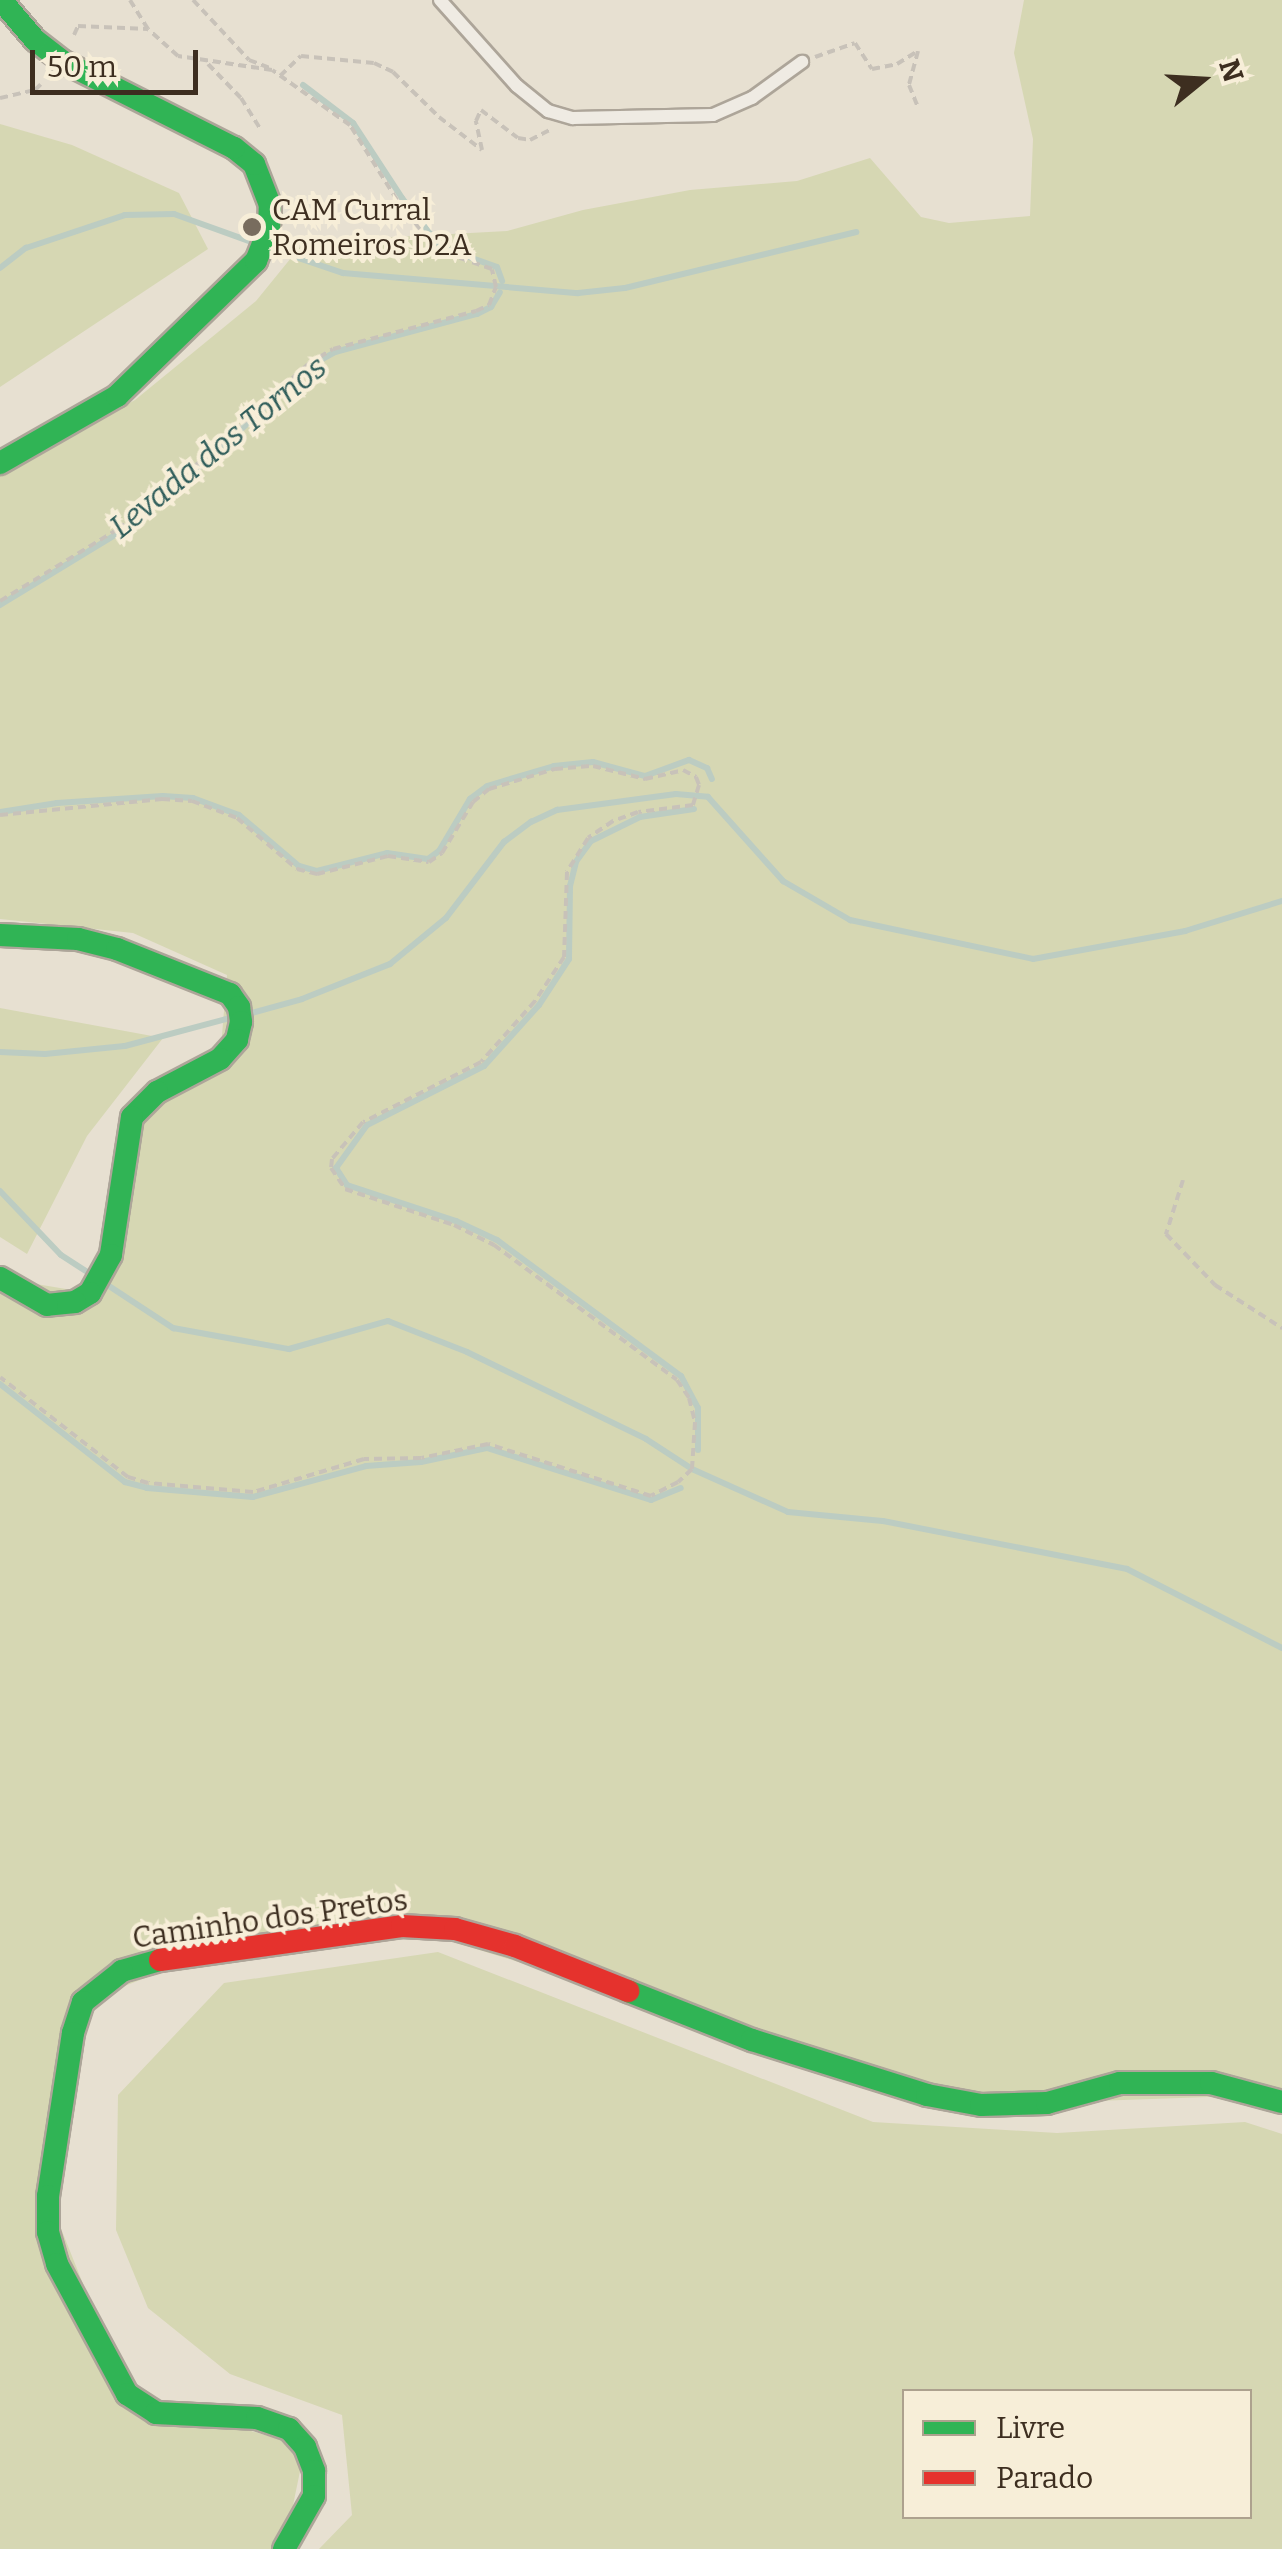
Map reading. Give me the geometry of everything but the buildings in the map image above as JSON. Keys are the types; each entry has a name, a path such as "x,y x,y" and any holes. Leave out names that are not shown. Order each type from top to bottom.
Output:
{"main road":[{"path":"0,0 35,40 234,148 254,164 270,205 269,229 260,255 117,396 0,463"},
{"path":"0,935 98,944 230,994 239,1007 241,1022 232,1048 157,1092 132,1117 110,1255 90,1294 75,1302 46,1305 0,1278"},
{"name":"Caminho dos Pretos","path":"284,2549 305,2520 314,2496 314,2471 306,2448 289,2429 256,2418 156,2413 127,2394 57,2264 48,2232 48,2196 72,2033 83,2002 122,1971 153,1961 402,1926 456,1929 515,1946 752,2040 928,2095 981,2105 1047,2103 1120,2082 1211,2083 1282,2102"}],"lane":[{"path":"440,0 517,86 548,111 573,118 713,116 752,98 802,62"}],"path":[{"path":"130,0 148,29 178,56 272,70"},
{"path":"0,601 118,529 186,474 308,364 333,349 489,304 496,287 492,269 438,250 397,200 350,125 272,70 249,60 193,0"},
{"path":"0,98 35,90 66,54 78,26 148,29"},
{"path":"802,62 850,43 863,52 872,69 897,64 918,51 909,85 918,106"},
{"path":"280,76 301,56 374,63 393,72 439,117 482,150 478,111 518,138 530,140 554,126 543,116 548,111"},
{"path":"0,816 74,806 192,801 236,818 297,869 317,874 388,856 429,862 442,853 472,802 489,788 521,777 593,766 645,779 683,770 696,776 699,794 692,804 652,809 612,821 578,849 565,885 564,957 536,1001 490,1056 372,1114 332,1159 331,1168 344,1189 454,1225 509,1256 677,1380 693,1409 692,1469 652,1496 488,1444 422,1458 364,1459 253,1492 148,1484 128,1478 0,1377"},
{"path":"1182,1180 1166,1234 1215,1285 1282,1328"}],"green space":[{"path":"1024,0 1282,0 1282,2104 1266,2095 981,2105 402,1926 210,1953 83,2002 48,2196 127,2394 305,2447 284,2549 0,2549 0,1278 90,1293 132,1117 220,1059 227,975 133,933 0,919 0,474 135,400 256,301 304,242 507,231 583,210 690,190 797,181 870,158 921,217 949,223 1030,216 1033,139 1014,53"},
{"path":"0,124 72,145 179,193 208,249 0,387"},
{"path":"0,1008 163,1038 87,1136 27,1254 0,1237"},
{"path":"438,1952 873,2122 1057,2133 1245,2122 1282,2134 1282,2549 319,2549 352,2515 342,2415 230,2374 148,2308 116,2230 118,2095 224,1983"}],"waterway":[{"name":"Levada dos Tornos","path":"303,85 353,123 402,198 441,247 497,267 502,281"},
{"path":"0,268 26,248 125,215 174,214 249,241"},
{"path":"275,250 343,273 578,293 625,288 856,232"},
{"name":"Levada dos Tornos","path":"0,605 120,532 189,477 310,366 335,352 477,314 491,307 500,292"},
{"name":"Levada dos Tornos","path":"0,812 57,803 163,796 193,798 239,815 299,866 317,871 387,853 428,859 439,851 470,799 487,786 554,766 593,762 645,776 689,760 707,768 712,779"},
{"path":"252,1013 302,999 390,964 446,918 504,842 531,822 557,810 676,794 708,797 783,881 850,920 1033,959 1185,931 1282,901"},
{"name":"Levada dos Tornos","path":"694,809 640,817 591,841 576,862 570,886 569,959 539,1005 484,1066 367,1125 336,1168 347,1185 456,1221 497,1240 681,1376 698,1408 698,1450"},
{"path":"0,1052 45,1054 125,1046 230,1018"},
{"path":"0,1191 61,1255 86,1271"},
{"path":"109,1286 173,1328 289,1349 388,1321 467,1352 646,1439 692,1469 788,1512 883,1521 1127,1569 1282,1648"},
{"name":"Levada dos Tornos","path":"0,1384 125,1482 147,1488 253,1497 366,1466 421,1462 487,1448 651,1500 681,1488"}],"traffic: fast":[{"path":"0,463 117,396 256,261 269,229 270,205 254,164 234,148 62,61 35,40 1,0"},
{"path":"0,935 78,939 117,949 230,994 239,1007 241,1022 237,1040 220,1059 157,1092 132,1117 111,1255 90,1293 75,1302 47,1305 0,1278"},
{"path":"160,1960 122,1971 83,2002 73,2033 48,2196 48,2232 57,2264 127,2394 156,2413 257,2418 289,2429 305,2447 314,2471 314,2496 284,2549"},
{"path":"628,1991 752,2040 927,2095 981,2105 1047,2103 1120,2083 1211,2083 1282,2102"}],"traffic: jam":[{"path":"160,1960 402,1926 455,1929 515,1946 628,1991"}],"place":[{"name":"CAM Curral Romeiros D2A","path":"252,227"}]}
